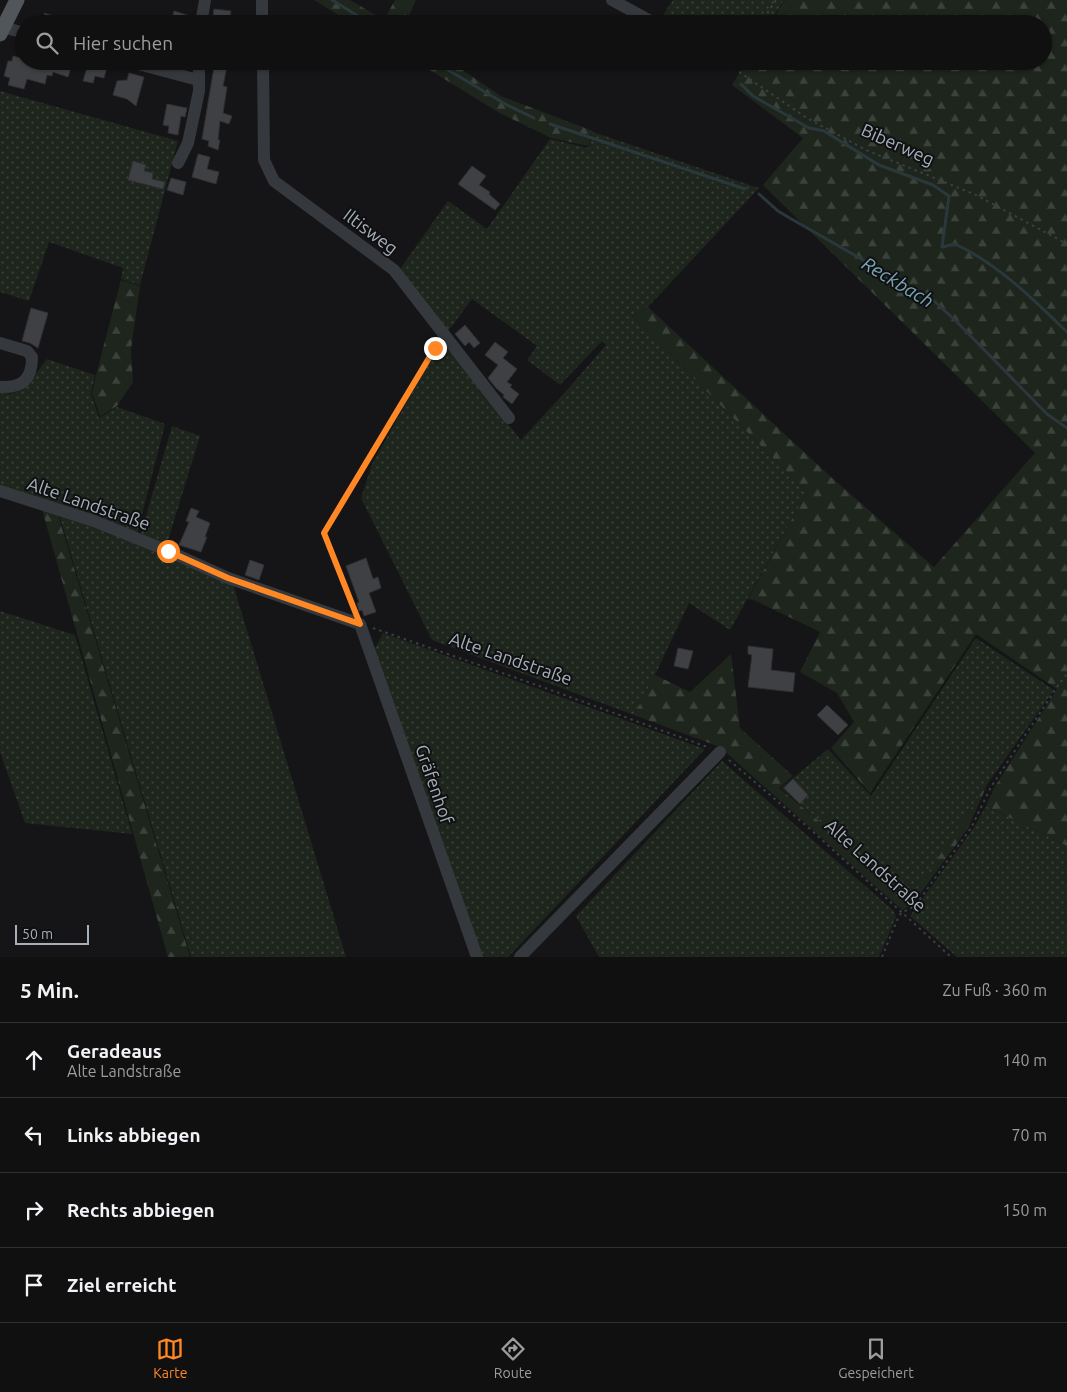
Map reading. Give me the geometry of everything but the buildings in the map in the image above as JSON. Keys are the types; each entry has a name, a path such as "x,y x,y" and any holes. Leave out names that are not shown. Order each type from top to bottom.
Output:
{"main road":[{"path":"2,31 16,0"}],"street":[{"path":"202,15 205,0"},
{"path":"262,0 262,15"},
{"path":"612,0 640,15"},
{"path":"2,31 15,32"},
{"path":"161,70 198,80"},
{"path":"178,163 188,143 199,91 199,70"},
{"name":"Iltisweg","path":"263,70 264,160 274,181 394,270 509,418"},
{"path":"0,343 27,352 32,358 32,368 22,384 12,387 0,387"},
{"name":"Alte Landstraße","path":"0,491 94,521 153,544 228,578 360,624"},
{"name":"Gräfenhof","path":"360,624 477,957"},
{"path":"520,957 720,752"}],"path":[{"path":"766,15 776,0"},
{"name":"Biberweg","path":"736,70 807,118 866,150 976,196 1067,244"},
{"path":"360,624 324,533 435,348 447,338"},
{"name":"Alte Landstraße","path":"360,624 548,689 720,752 810,829 951,957"},
{"path":"882,957 898,918 902,913 914,906 971,828 991,787 1067,674"}],"green space":[{"path":"314,0 350,0 376,15 338,15"},
{"path":"395,0 416,0 409,15 387,15"},
{"path":"673,0 784,0 775,15 663,15"},
{"path":"785,0 1067,0 1067,846 986,806 994,788 1057,689 976,634 870,793 831,748 854,722 837,693 800,672 820,632 754,600 748,599 807,492 632,316 648,307 831,477 934,567 1035,453 763,185 803,138 732,85 741,70 1052,70 1052,15 776,15"},
{"path":"430,70 462,70 501,96 593,131 588,146 551,138 498,112"},
{"path":"0,91 178,141 140,285 121,279 123,268 49,242 29,301 0,292"},
{"path":"593,132 759,188 648,307 632,316 807,492 730,630 689,603 634,715 432,640 361,498 372,464 433,355 446,347 521,440 606,345 602,341 560,385 527,360 537,346 472,299 446,334 398,272 448,201 487,229 550,139 588,148"},
{"path":"121,280 140,286 131,349 133,382 117,406 100,416 92,393"},
{"path":"47,359 95,375 91,393 99,418 117,407 165,424 137,534 0,489 0,392 11,394 24,389"},
{"path":"172,426 200,436 166,547 140,537"},
{"path":"41,506 57,511 190,957 168,957"},
{"path":"58,511 233,584 346,957 191,957"},
{"path":"0,611 75,635 132,834 25,823 0,752"},
{"path":"383,633 705,749 508,957 481,957 374,650"},
{"path":"976,638 1054,690 988,783 910,901 830,813 819,821 781,788 828,749 871,796"},
{"path":"731,654 740,728 793,776 779,788 819,821 830,813 910,900 988,783 968,828 913,904 902,910 720,747 634,715 655,675 690,692"},
{"path":"722,761 894,911 896,917 879,957 599,957 576,916"},
{"path":"986,806 1067,846 1067,957 957,957 910,916 973,829"}],"waterway":[{"name":"Reckbach","path":"332,0 356,15"},
{"name":"Reckbach","path":"448,70 507,105 534,118"},
{"path":"741,84 753,96 809,128 824,131 879,165 933,185 949,196 942,247 955,244 986,262 1014,283 1067,332"},
{"name":"Reckbach","path":"550,124 745,189"},
{"name":"Reckbach","path":"759,194 778,211 933,300 1047,414 1067,428"}],"route":[{"path":"168,551 228,578 360,624 324,533 435,348"}]}
